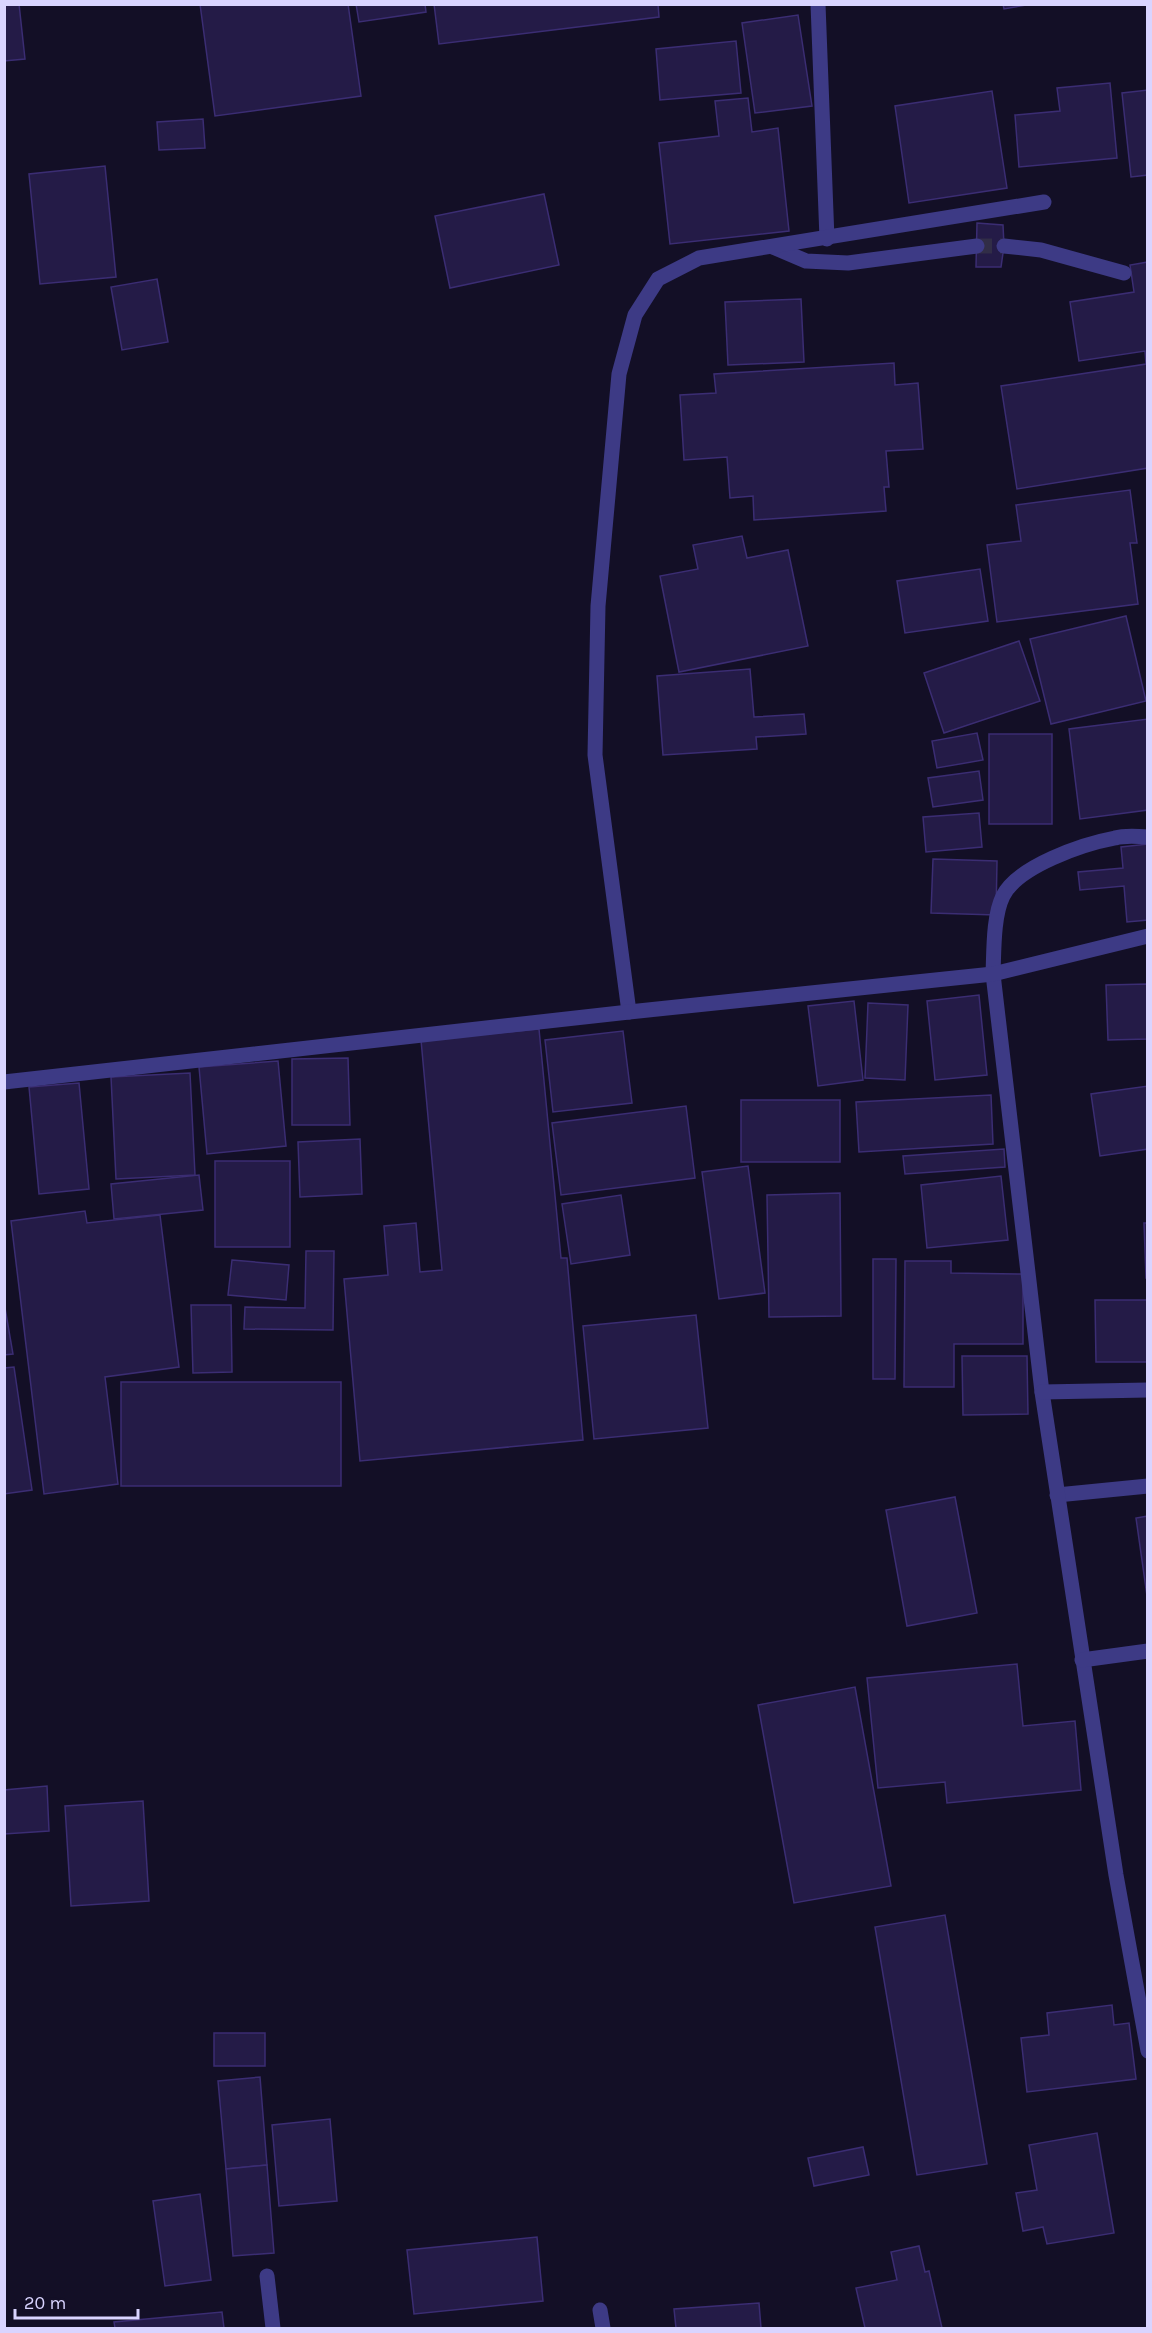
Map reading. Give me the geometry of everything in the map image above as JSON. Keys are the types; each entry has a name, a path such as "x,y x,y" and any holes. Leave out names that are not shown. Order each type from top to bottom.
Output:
{"street":[{"path":"818,4 827,239"},
{"path":"628,1012 595,755 598,606 619,374 635,315 658,279 699,258 1044,202"},
{"path":"773,247 806,261 848,263 977,246"},
{"path":"1004,246 1041,250 1124,273"},
{"path":"1148,837 1116,837 1046,860 1019,877 1003,896 996,924 993,974 1042,1392 1116,1875 1148,2051"},
{"path":"4,1082 628,1012 993,974 1148,936"},
{"path":"1042,1392 1148,1390"},
{"path":"1057,1495 1148,1486"},
{"path":"1082,1660 1148,1651"},
{"path":"267,2276 273,2328"},
{"path":"600,2310 603,2328"}],"building":[{"path":"4,4 19,4 25,59 4,61"},
{"path":"200,4 348,4 361,96 215,116"},
{"path":"356,4 425,4 426,12 359,22"},
{"path":"434,4 658,4 659,17 439,44"},
{"path":"1003,4 1032,4 1004,9"},
{"path":"798,15 812,106 755,113 742,23"},
{"path":"736,41 741,93 660,100 656,49"},
{"path":"1110,83 1117,158 1019,167 1015,115 1060,111 1057,88"},
{"path":"1148,90 1148,175 1131,177 1122,93"},
{"path":"992,91 1007,188 909,203 895,106"},
{"path":"748,98 752,132 778,128 789,231 670,244 659,143 719,136 715,101"},
{"path":"203,119 205,148 159,150 157,122"},
{"path":"105,166 116,277 40,284 29,174"},
{"path":"544,194 559,265 450,288 435,216"},
{"path":"977,223 1003,225 1004,246 1001,267 976,267"},
{"path":"1148,262 1148,468 1017,489 1001,386 1146,364 1145,351 1079,361 1070,302 1134,292 1130,265"},
{"path":"157,279 168,342 122,350 111,287"},
{"path":"801,299 804,362 728,365 725,302"},
{"path":"894,363 895,385 918,383 923,449 886,451 889,487 884,487 886,511 754,520 753,496 730,498 727,457 684,460 680,395 716,393 714,374"},
{"path":"1130,490 1137,543 1130,543 1138,604 997,622 987,545 1021,541 1016,505"},
{"path":"742,536 747,558 788,550 808,646 679,672 660,576 698,569 693,545"},
{"path":"980,569 988,621 905,633 897,581"},
{"path":"1126,616 1146,701 1051,724 1030,639"},
{"path":"1019,641 1040,701 944,733 924,673"},
{"path":"750,669 754,717 804,714 806,734 756,737 757,749 663,755 657,676"},
{"path":"1148,719 1148,810 1080,819 1069,729"},
{"path":"977,733 983,760 937,768 932,741"},
{"path":"989,734 1052,734 1052,824 989,824"},
{"path":"979,771 983,800 933,807 928,778"},
{"path":"979,813 982,847 926,852 923,817"},
{"path":"1148,844 1148,920 1127,922 1124,886 1080,890 1078,872 1123,868 1121,847"},
{"path":"933,859 997,861 996,915 931,913"},
{"path":"1148,984 1148,1039 1108,1040 1106,985"},
{"path":"979,995 987,1075 935,1080 927,1001"},
{"path":"854,1001 863,1080 818,1086 808,1006"},
{"path":"868,1003 908,1005 905,1080 865,1078"},
{"path":"539,1029 561,1258 567,1258 583,1440 360,1461 344,1279 388,1275 384,1226 416,1223 420,1272 442,1270 421,1040"},
{"path":"623,1031 632,1103 553,1112 545,1040"},
{"path":"348,1058 350,1125 292,1125 292,1059"},
{"path":"278,1061 286,1146 207,1154 199,1067"},
{"path":"190,1073 195,1175 116,1179 111,1077"},
{"path":"79,1083 89,1189 39,1194 29,1087"},
{"path":"1148,1086 1148,1149 1100,1156 1091,1094"},
{"path":"991,1095 993,1144 859,1152 856,1102"},
{"path":"741,1100 840,1100 840,1162 741,1162"},
{"path":"686,1106 695,1178 561,1195 552,1123"},
{"path":"360,1139 362,1194 300,1197 298,1142"},
{"path":"1004,1149 1005,1167 905,1174 903,1156"},
{"path":"215,1161 290,1161 290,1247 215,1247"},
{"path":"748,1166 765,1293 719,1299 702,1172"},
{"path":"199,1175 203,1210 114,1219 111,1184"},
{"path":"1001,1176 1008,1240 927,1248 921,1185"},
{"path":"840,1193 841,1316 769,1317 767,1195"},
{"path":"621,1195 630,1255 571,1264 562,1204"},
{"path":"85,1211 87,1223 160,1215 179,1367 105,1377 118,1484 44,1494 11,1221"},
{"path":"1144,1223 1148,1223 1148,1278 1146,1278"},
{"path":"306,1251 334,1251 333,1330 244,1329 245,1307 305,1308"},
{"path":"873,1259 896,1259 895,1379 873,1379"},
{"path":"232,1260 289,1265 286,1300 228,1295"},
{"path":"905,1261 951,1261 951,1273 1023,1274 1023,1344 954,1344 954,1387 904,1387"},
{"path":"1095,1300 1148,1300 1148,1362 1096,1362"},
{"path":"4,1302 13,1354 4,1355"},
{"path":"191,1305 231,1305 232,1372 193,1373"},
{"path":"696,1315 708,1428 594,1439 583,1326"},
{"path":"962,1356 1027,1356 1028,1414 963,1415"},
{"path":"14,1367 32,1490 4,1494 4,1368"},
{"path":"121,1382 341,1382 341,1486 121,1486"},
{"path":"955,1497 977,1613 907,1626 886,1510"},
{"path":"1148,1516 1148,1603 1136,1518"},
{"path":"1017,1664 1023,1726 1075,1721 1081,1790 947,1803 945,1782 878,1788 867,1678"},
{"path":"855,1687 891,1886 794,1903 758,1705"},
{"path":"47,1786 49,1831 4,1834 4,1790"},
{"path":"143,1801 149,1901 71,1906 65,1806"},
{"path":"945,1915 987,2164 917,2175 875,1927"},
{"path":"1112,2005 1114,2025 1129,2023 1136,2079 1027,2092 1021,2038 1049,2035 1047,2013"},
{"path":"214,2033 265,2033 265,2066 214,2066"},
{"path":"260,2077 267,2165 226,2169 218,2081"},
{"path":"330,2119 337,2201 279,2206 272,2125"},
{"path":"1097,2133 1114,2233 1047,2244 1043,2227 1023,2231 1016,2193 1037,2190 1029,2145"},
{"path":"863,2147 869,2175 814,2186 808,2158"},
{"path":"267,2165 274,2253 233,2256 226,2169"},
{"path":"200,2194 211,2280 165,2286 153,2201"},
{"path":"537,2237 543,2301 414,2314 407,2250"},
{"path":"919,2246 925,2272 929,2271 942,2328 865,2328 856,2288 897,2280 891,2252"},
{"path":"759,2303 761,2328 676,2328 674,2309"},
{"path":"222,2312 224,2328 115,2328 114,2322"}],"tunnel":[{"path":"977,246 1004,246"}]}
